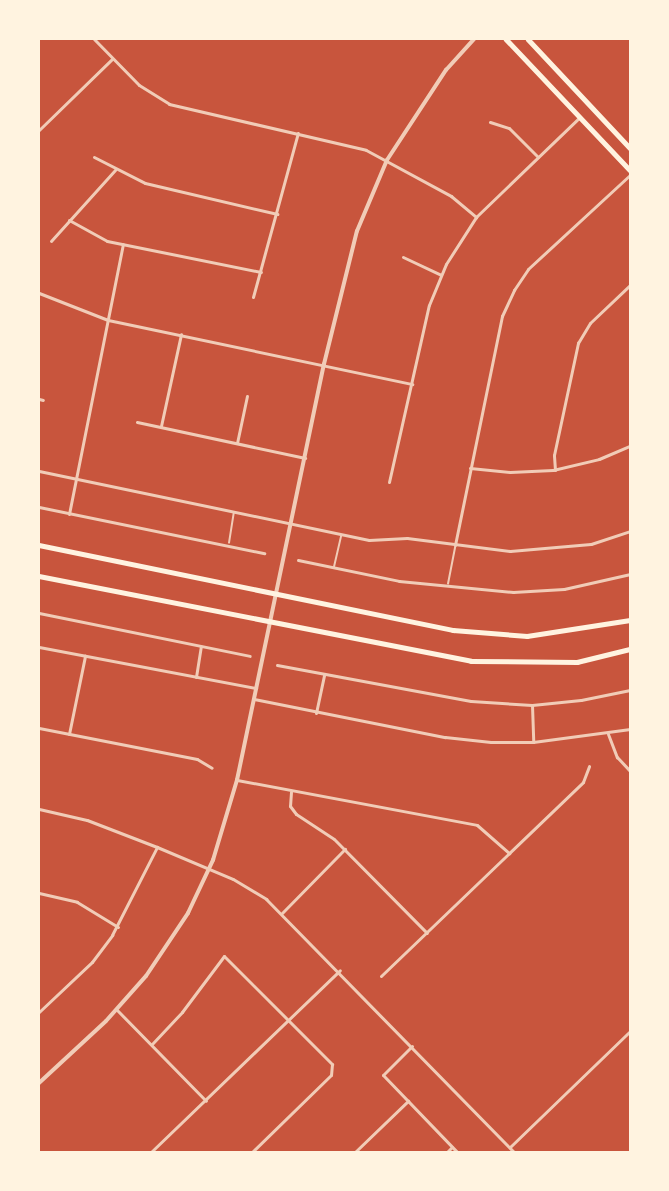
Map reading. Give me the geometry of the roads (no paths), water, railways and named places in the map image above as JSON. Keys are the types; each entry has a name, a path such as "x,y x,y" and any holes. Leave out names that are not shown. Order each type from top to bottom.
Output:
{"main road":[{"path":"506,39 630,170"},
{"path":"528,39 630,148"},
{"path":"39,545 453,630 526,636 630,620"},
{"path":"39,576 471,661 577,662 630,650"}],"street":[{"path":"94,39 139,85 169,104 366,150 451,196 477,217"},
{"path":"39,1083 117,1010 168,946 209,869 237,780 324,364 357,231 387,160 446,70 474,39"},
{"path":"39,130 112,59"},
{"path":"389,482 429,305 441,275 477,217 580,117"},
{"path":"490,122 509,128 538,157"},
{"path":"253,297 298,133"},
{"path":"94,157 115,170 175,191 277,214"},
{"path":"51,241 115,170"},
{"path":"455,545 502,316 514,290 528,269 630,175"},
{"path":"69,220 84,231 123,244 261,272"},
{"path":"69,513 123,244"},
{"path":"403,257 441,275"},
{"path":"555,470 554,455 578,343 590,323 630,285"},
{"path":"39,293 108,320 181,333 412,384"},
{"path":"161,426 181,333"},
{"path":"237,443 247,396"},
{"path":"137,422 305,458"},
{"path":"470,468 510,472 555,470 630,446"},
{"path":"39,471 369,540 407,537 510,551 591,544 630,531"},
{"path":"39,507 264,553"},
{"path":"298,560 399,580 448,584 482,590 541,591 630,574"},
{"path":"39,613 250,656"},
{"path":"196,677 201,646"},
{"path":"39,647 256,688"},
{"path":"69,734 85,656"},
{"path":"277,665 436,697 532,705 581,700 630,690"},
{"path":"316,713 324,675"},
{"path":"254,699 445,737 533,742 608,734 630,729"},
{"path":"532,705 533,742"},
{"path":"39,728 197,759 212,768"},
{"path":"608,734 617,758 630,771"},
{"path":"381,976 583,782 589,766"},
{"path":"237,780 291,792 477,825 509,854"},
{"path":"291,792 290,806 296,814 345,849 427,933"},
{"path":"39,809 87,820 241,883 282,913 340,970 514,1152"},
{"path":"39,1012 92,962 118,927 157,847"},
{"path":"282,913 345,849"},
{"path":"39,893 77,902 118,927"},
{"path":"152,1044 183,1012 224,956 332,1064 331,1075 252,1152"},
{"path":"151,1152 340,970"},
{"path":"117,1010 206,1101"},
{"path":"510,1148 630,1031"},
{"path":"412,1046 383,1075 457,1152"},
{"path":"355,1152 408,1101"},
{"path":"447,1152 452,1147"}],"lane":[{"path":"228,546 235,512"},
{"path":"334,568 341,535"},
{"path":"448,584 455,545"}]}
